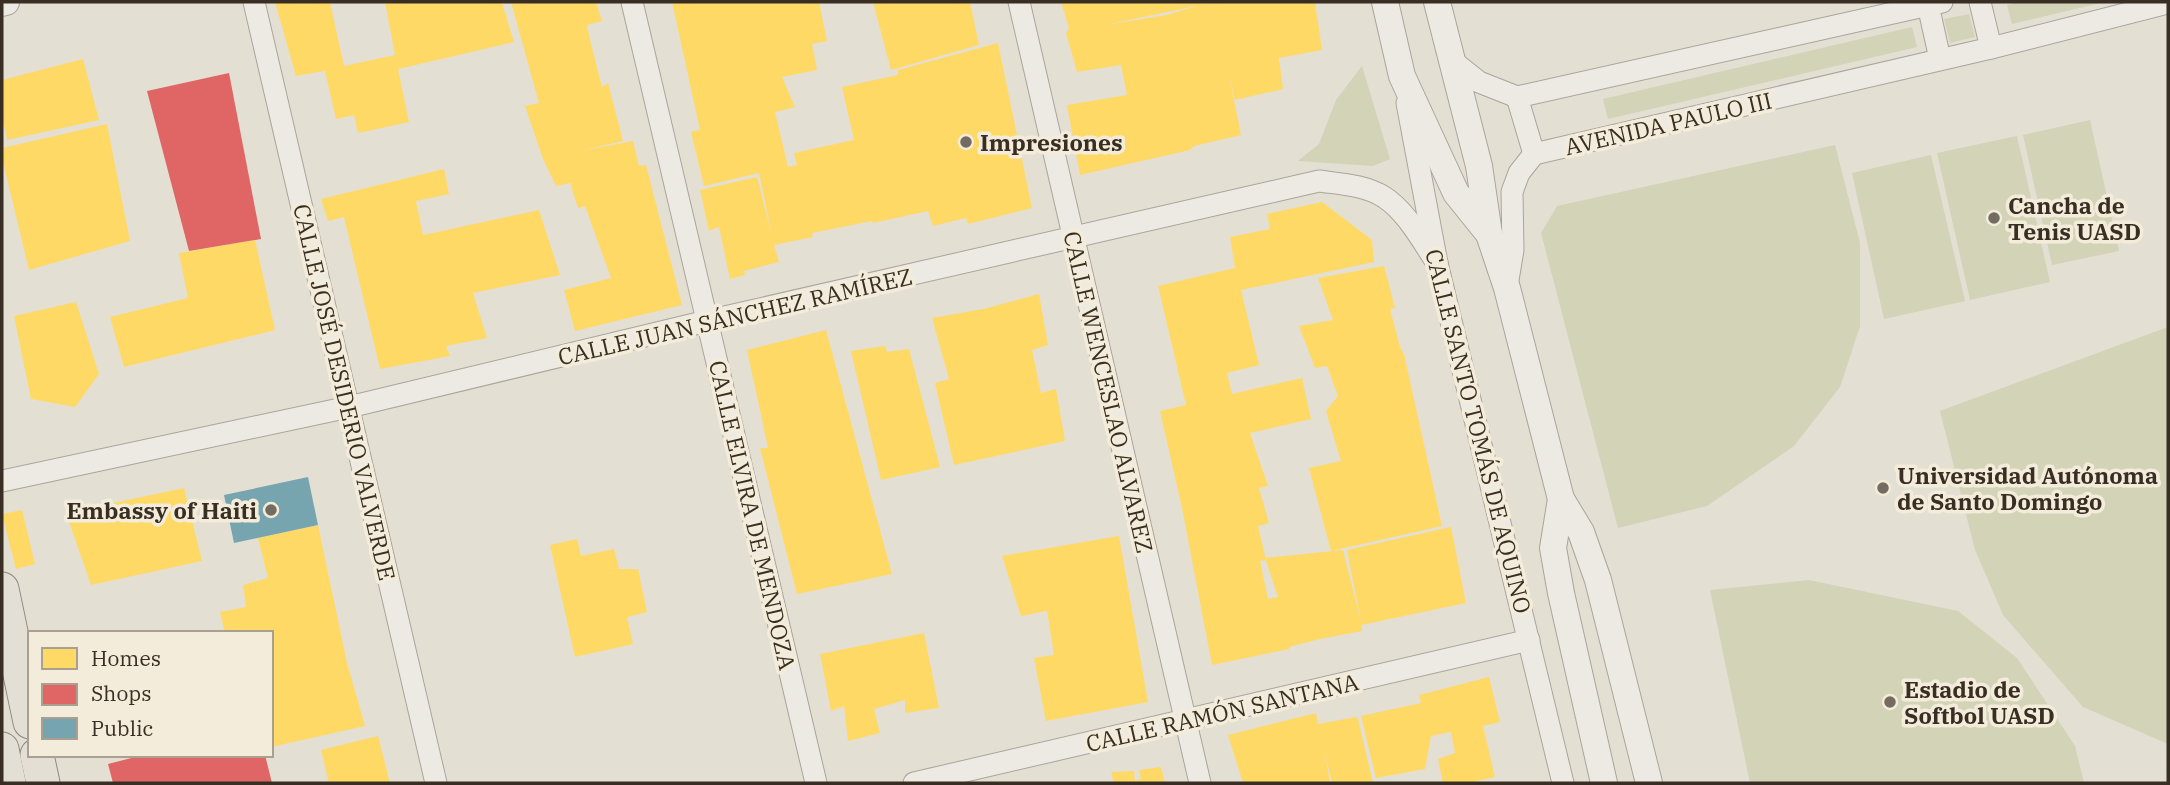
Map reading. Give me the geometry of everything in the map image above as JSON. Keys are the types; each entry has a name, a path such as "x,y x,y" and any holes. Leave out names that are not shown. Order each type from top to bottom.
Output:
{"main road":[{"path":"2,589 28,712"},
{"path":"2,749 9,783"},
{"path":"37,757 43,783"}],"street":[{"name":"CALLE JOSÉ DESIDERIO VALVERDE","path":"254,2 436,783"},
{"name":"CALLE ELVIRA DE MENDOZA","path":"632,2 816,783"},
{"name":"CALLE WENCESLAO ALVAREZ","path":"1019,2 1200,783"},
{"name":"CALLE SANTO TOMÁS DE AQUINO","path":"1385,2 1402,76 1437,262 1563,783"},
{"name":"CALLE SANTO TOMÁS DE AQUINO","path":"1437,2 1479,166 1489,234 1507,288 1561,499 1581,532 1598,580 1649,783"},
{"path":"1980,2 1991,48"},
{"path":"1450,59 1479,82 1517,97 1935,3 1940,59"},
{"name":"AVENIDA PAULO III","path":"1507,288 1513,250 1513,192 1519,173 1534,154 1991,48 2168,3"},
{"name":"CALLE SANTO TOMÁS DE AQUINO","path":"1402,76 1457,193 1489,234"},
{"path":"1517,97 1534,154"},
{"name":"CALLE JUAN SÁNCHEZ RAMÍREZ","path":"2,481 349,407 708,321 1319,181 1356,186 1384,197 1406,218 1437,262"},
{"path":"1561,499 1553,548 1604,783"},
{"name":"CALLE RAMÓN SANTANA","path":"914,783 1529,640"}],"green space":[{"path":"2020,2 2105,2 2012,24 2007,5"},
{"path":"1969,14 1975,37 1950,43 1944,19"},
{"path":"1912,27 1917,47 1608,119 1603,99"},
{"path":"1362,66 1390,159 1373,166 1298,161 1319,144 1336,100"},
{"path":"2090,120 2119,251 2052,265 2023,135"},
{"name":"Cancha de Tenis UASD","path":"2017,136 2050,282 1970,300 1937,153"},
{"path":"1835,145 1860,243 1860,326 1840,387 1794,446 1707,506 1618,528 1541,233 1557,206"},
{"path":"1931,155 1965,301 1884,319 1852,173"},
{"path":"2168,327 2168,744 2083,707 2003,615 1975,550 1940,411"},
{"name":"Estadio de Softbol UASD","path":"1809,580 1958,611 2017,658 2075,746 2084,783 1750,783 1710,590"}],"building: Homes":[{"path":"275,2 330,2 344,66 395,55 385,2 502,2 514,42 398,69 409,122 358,133 354,115 336,119 325,71 296,76"},
{"path":"511,2 596,2 602,21 587,25 602,87 608,83 623,141 581,151 633,141 639,166 646,165 682,305 575,331 564,290 611,278 585,206 578,208 570,183 556,186 543,159 525,106 539,103"},
{"path":"672,2 819,2 827,41 812,44 817,70 782,77 795,107 775,112 788,167 797,165 794,153 854,140 842,87 898,75 898,70 998,43 1032,208 968,224 966,218 933,226 928,211 812,233 813,237 774,245 779,262 744,271 745,275 730,279 719,227 709,231 700,190 757,177 772,235 759,173 704,186 691,132 700,130"},
{"path":"873,2 970,2 979,45 891,70"},
{"path":"1061,2 1315,2 1322,50 1279,58 1283,89 1235,100 1229,75 1241,135 1194,146 1190,150 1080,175 1067,105 1127,95 1121,65 1077,72 1066,33 1069,28","holes":["1196,6 1167,15 1105,25"]},
{"path":"83,59 99,120 7,140 2,116 2,80"},
{"path":"107,124 130,241 29,270 2,158 2,148"},
{"path":"444,169 449,194 416,201 423,235 539,210 560,275 473,293 487,338 446,346 450,356 380,369 344,217 328,221 321,199"},
{"path":"1322,202 1372,240 1374,262 1241,290 1259,365 1227,373 1232,394 1302,378 1311,419 1250,433 1268,486 1259,488 1269,523 1258,526 1266,558 1343,550 1361,622 1347,550 1451,527 1466,603 1361,625 1362,631 1212,665 1160,411 1186,405 1158,286 1235,268 1230,237 1270,229 1267,214","holes":["1266,560 1278,597 1268,599 1260,561"]},
{"path":"255,240 275,330 124,367 110,317 188,298 179,253"},
{"path":"1384,266 1395,308 1390,309 1404,354 1442,526 1331,551 1309,468 1341,461 1326,411 1338,396 1327,366 1315,368 1299,326 1333,320 1318,278"},
{"path":"1039,294 1048,345 1032,350 1041,393 1056,389 1065,441 954,465 935,383 949,379 932,318 983,309"},
{"path":"76,302 99,374 75,407 31,399 14,316"},
{"path":"826,330 892,574 797,594 760,448 768,448 747,350"},
{"path":"885,346 887,352 909,349 940,467 881,480 851,351"},
{"path":"184,488 202,561 91,585 66,513"},
{"path":"22,510 35,564 16,569 2,514"},
{"path":"318,525 347,663 365,726 273,747 273,631 225,631 220,612 246,607 243,585 268,578 258,538"},
{"path":"1119,536 1148,702 1046,721 1034,658 1054,655 1047,611 1021,616 1002,556"},
{"path":"577,539 581,556 614,549 619,569 638,569 647,612 627,617 633,644 575,657 550,545"},
{"path":"924,633 939,708 905,713 905,700 874,709 880,733 848,741 844,706 831,711 820,654"},
{"path":"1489,677 1500,722 1483,726 1495,777 1467,783 1443,783 1438,759 1455,753 1451,732 1431,736 1425,769 1376,778 1361,716 1421,703 1419,695"},
{"path":"1316,713 1318,724 1356,717 1358,719 1373,783 1332,783 1325,753 1330,783 1243,783 1228,735"},
{"path":"378,736 390,783 329,783 321,750"},
{"path":"1161,767 1165,783 1114,783 1111,772 1134,771 1135,781 1141,779 1139,770"}],"building: Shops":[{"path":"229,73 261,239 189,251 147,91"},
{"path":"135,757 266,757 272,783 113,783 108,764"}],"building: Public":[{"name":"Embassy of Haiti","path":"308,477 318,525 234,543 224,495"}],"place":[{"name":"Impresiones","path":"966,142"},
{"name":"Cancha de Tenis UASD","path":"1994,218"},
{"name":"Universidad Autónoma de Santo Domingo","path":"1883,488"},
{"name":"Embassy of Haiti","path":"271,510"},
{"name":"Estadio de Softbol UASD","path":"1890,702"}]}
